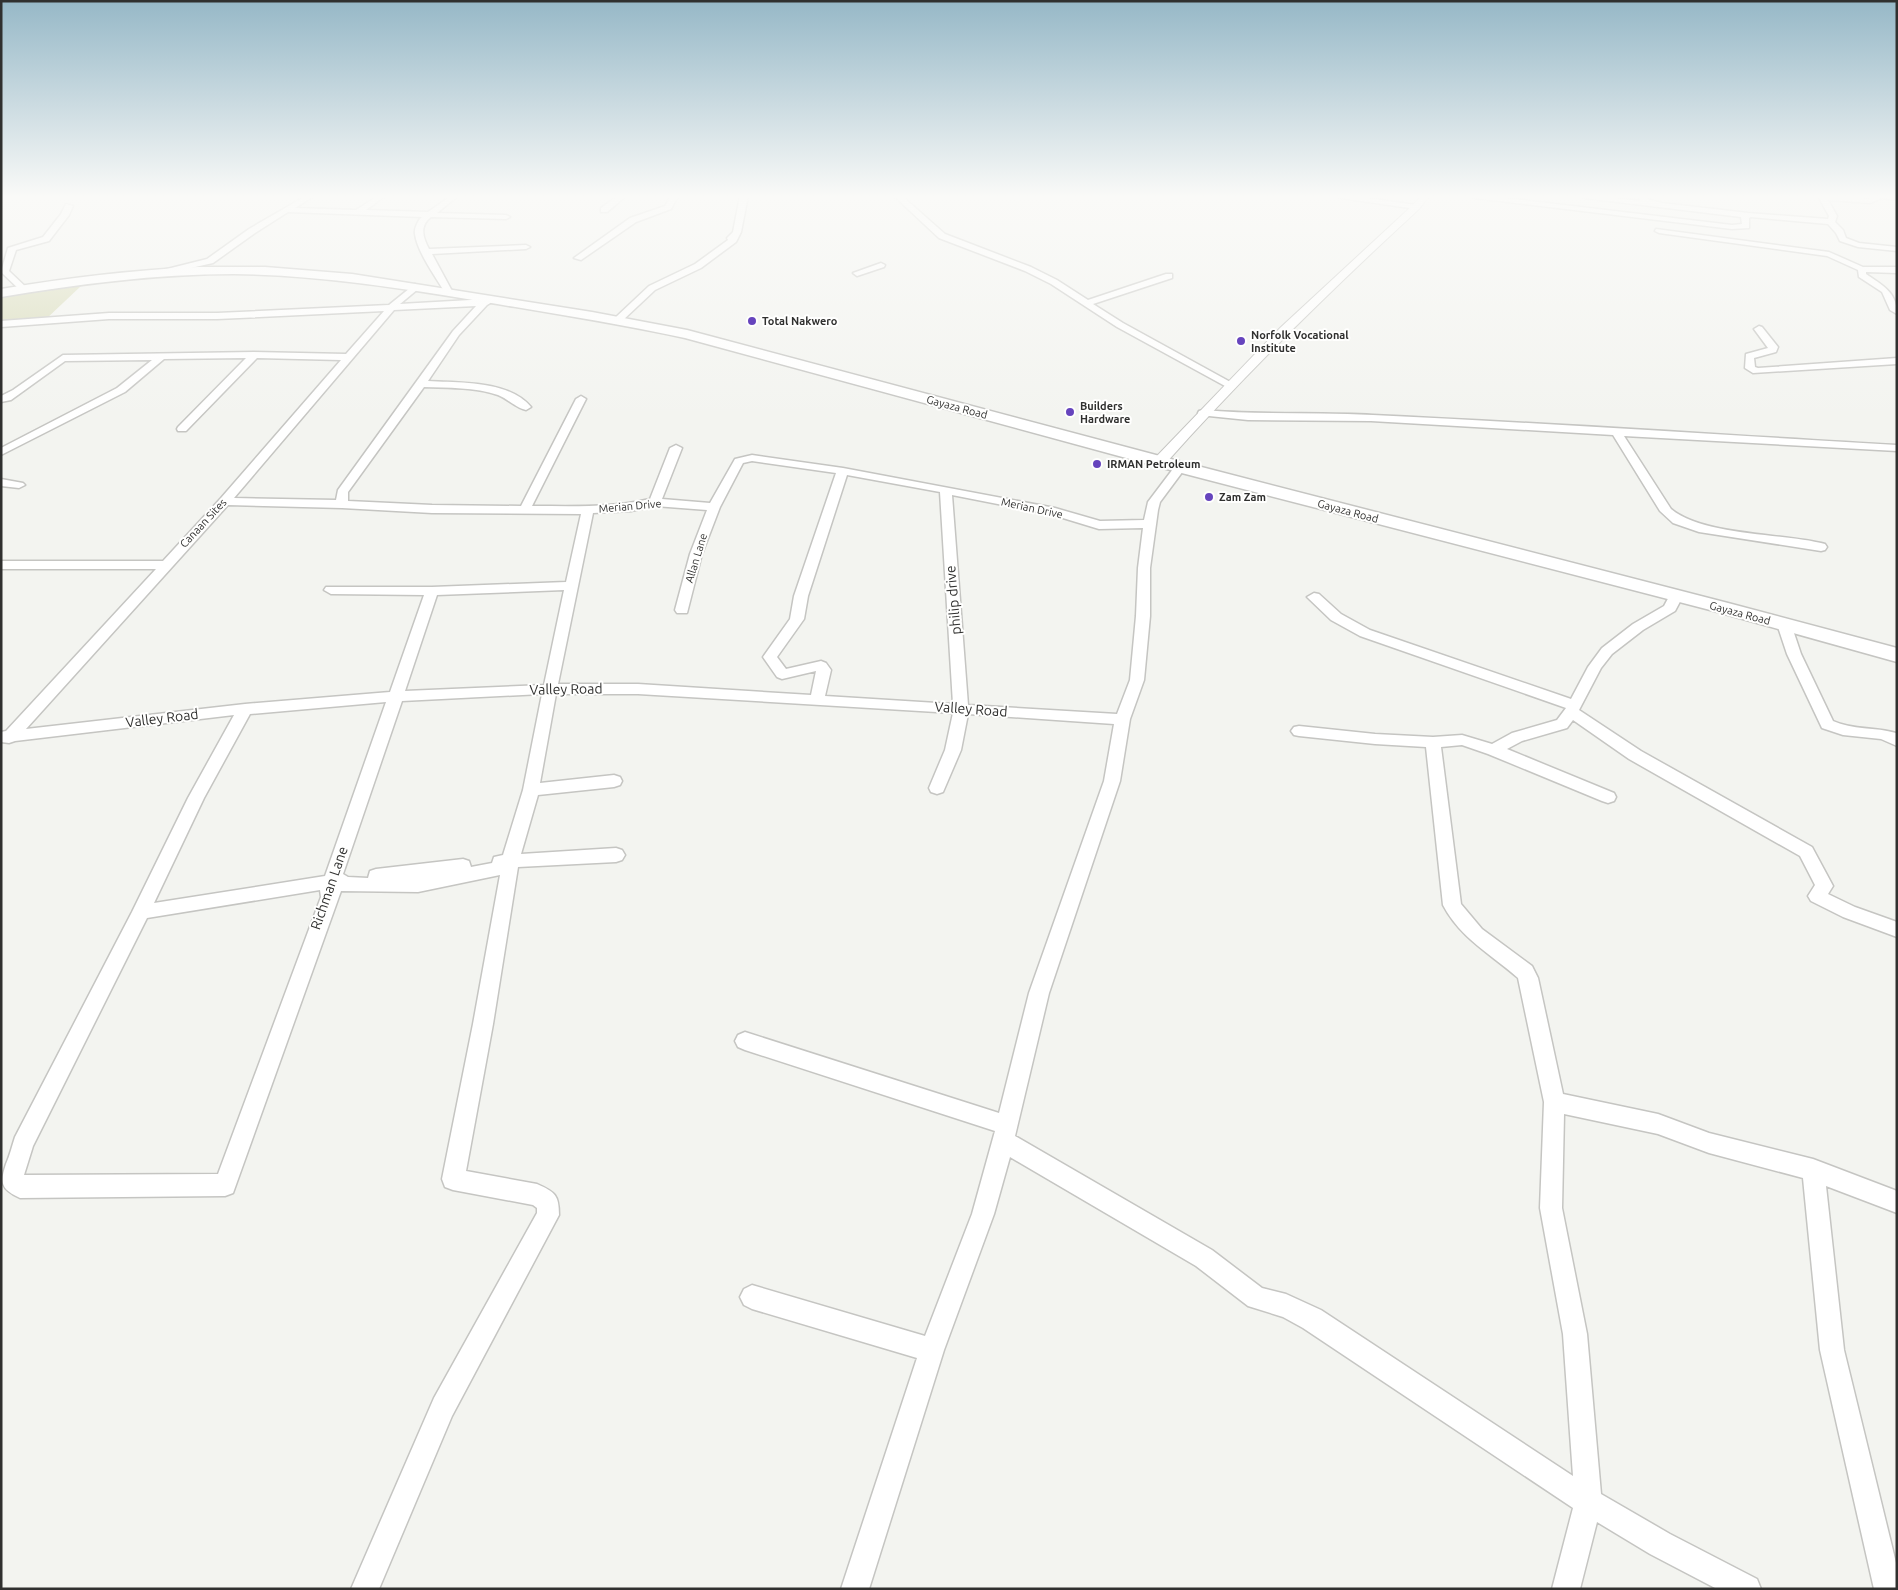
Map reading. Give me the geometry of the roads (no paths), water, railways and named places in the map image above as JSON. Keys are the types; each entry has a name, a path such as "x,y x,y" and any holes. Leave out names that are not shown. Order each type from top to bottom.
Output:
{"main road":[{"name":"Gayaza Road","path":"1,294 179,270"},
{"name":"Gayaza Road","path":"266,270 326,275 448,291 490,301 619,319 687,334 1180,467 1897,655"}],"street":[{"path":"5,270 24,290"},
{"path":"437,270 448,291"},
{"path":"619,319 652,288 689,270"},
{"path":"857,273 865,270"},
{"path":"1029,270 1087,303 1120,325 1229,384"},
{"path":"1160,461 1229,384 1346,270"},
{"path":"1862,270 1862,275 1886,291 1895,306"},
{"path":"1087,303 1169,276"},
{"path":"391,308 415,287"},
{"path":"1,324 109,316 218,316 391,308 490,301"},
{"path":"342,504 342,492 421,384 456,332 490,301"},
{"name":"Canaan Sites","path":"7,736 225,501 391,308"},
{"path":"1759,329 1769,340 1773,350 1749,356 1750,368 1756,371 1897,361"},
{"path":"182,429 254,355"},
{"path":"1,399 17,392 63,358 254,355 350,357"},
{"path":"1,452 120,390 162,356"},
{"path":"421,384 490,389 515,398 526,407"},
{"path":"525,509 581,398"},
{"path":"1203,413 1248,417 1371,418 1897,448"},
{"path":"1616,431 1666,511 1677,520 1699,528 1821,547"},
{"path":"655,502 676,448"},
{"name":"Merian Drive","path":"225,501 342,504 387,508 588,510 655,502 714,507 739,461 745,458 843,471 946,490 1055,512 1099,525 1150,524"},
{"path":"855,1589 932,1350 982,1214 1005,1133 1039,993 1086,850 1112,781 1122,719 1137,680 1143,616 1144,568 1154,502 1180,467"},
{"path":"817,700 824,670 821,666 782,674 770,656 797,619 801,596 843,471"},
{"path":"1,482 19,484"},
{"name":"philip drive","path":"937,788 953,754 958,737 961,709 946,490"},
{"name":"Allan Lane","path":"682,610 696,554 714,507"},
{"path":"365,1589 443,1407 548,1215 548,1202 537,1195 452,1179 483,1024 510,863 531,790 550,689 588,510"},
{"path":"1,565 165,565"},
{"path":"331,590 432,591 572,586"},
{"name":"Richman Lane","path":"224,1185 432,591"},
{"path":"1494,750 1517,737 1562,724 1595,667 1607,651 1638,627 1670,608 1676,596"},
{"path":"1314,597 1336,617 1365,633 1572,709 1634,755 1806,852 1824,886 1817,896 1849,912 1897,930"},
{"path":"1784,624 1794,654 1827,724 1836,728 1888,736 1897,741"},
{"name":"Valley Road","path":"7,736 245,709 396,696 550,689 638,689 1122,719"},
{"path":"245,709 196,798 141,912 23,1144 11,1178 20,1187 224,1185 336,884 418,886 510,863"},
{"path":"1299,731 1346,737 1433,742 1462,740 1494,750 1561,780 1608,798"},
{"path":"1,748 7,736"},
{"path":"1433,742 1452,905 1484,943 1525,972 1528,978 1554,1102 1551,1208 1575,1334 1588,1502 1566,1589"},
{"path":"531,790 614,781"},
{"path":"141,912 332,881 510,863 616,855"},
{"path":"745,1041 1005,1133 1204,1258 1256,1298 1286,1306 1312,1319 1588,1502 1660,1544 1747,1589"},
{"path":"1554,1102 1658,1124 1709,1143 1813,1170 1897,1202"},
{"path":"1813,1170 1832,1350 1888,1589"},
{"path":"752,1297 932,1350"}],"place":[{"name":"Total Nakwero","path":"752,321"},
{"name":"Norfolk Vocational Institute","path":"1241,341"},
{"name":"Builders Hardware","path":"1070,412"},
{"name":"IRMAN Petroleum","path":"1097,464"},
{"name":"Zam Zam","path":"1209,497"}]}
